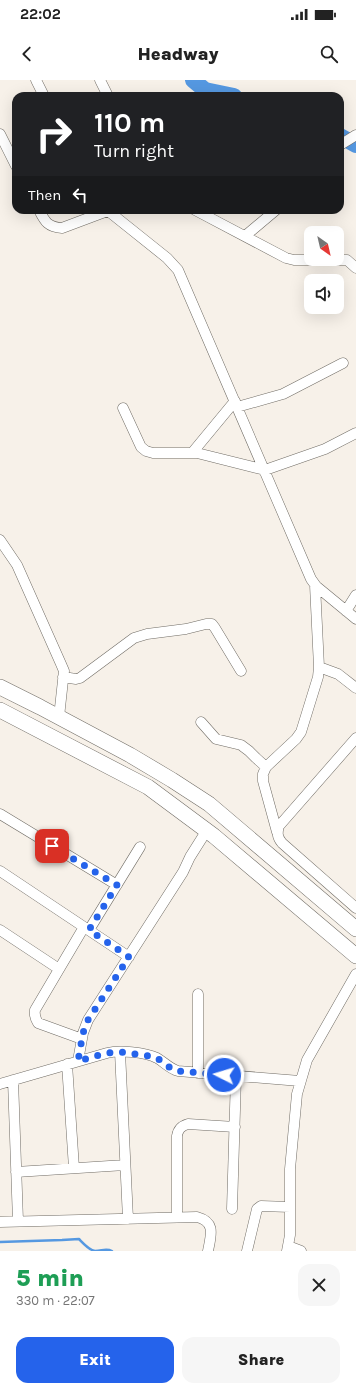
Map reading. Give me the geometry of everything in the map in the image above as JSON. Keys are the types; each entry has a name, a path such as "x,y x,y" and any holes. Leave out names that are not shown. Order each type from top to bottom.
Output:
{"highway":[{"path":"0,688 59,717 142,762 209,804 356,929"},
{"path":"0,710 148,787 207,830 356,956"}],"street":[{"path":"36,80 42,92"},
{"path":"100,80 106,92"},
{"path":"0,134 12,158"},
{"path":"344,142 356,135"},
{"path":"41,214 48,225 55,228 62,228 100,214"},
{"path":"112,214 167,258 178,270 311,579 315,585 356,619"},
{"path":"203,214 286,258 294,260 347,260 356,268"},
{"path":"245,236 271,214"},
{"path":"192,453 236,404 282,394 343,363"},
{"path":"123,408 141,447 146,451 153,453 192,453 265,470 325,449 356,433"},
{"path":"0,540 17,565 62,664 64,671 59,717"},
{"path":"315,585 319,667 315,688 301,732 296,739 266,767 263,774 263,781 278,838 356,908"},
{"path":"346,611 356,595"},
{"path":"63,677 76,679 80,678 134,638 147,634 186,629 206,624 212,624 215,628 241,671"},
{"path":"319,667 334,672 356,688"},
{"path":"201,722 216,739 240,745 249,751 266,767"},
{"path":"277,832 279,826 356,738"},
{"path":"0,814 117,885"},
{"path":"78,1061 82,1039 88,1020 183,872 190,857 207,830"},
{"path":"82,1039 38,1023 35,1019 35,1010 59,969 117,885 140,847"},
{"path":"0,871 129,957"},
{"path":"0,930 59,969"},
{"path":"301,1251 287,1248 290,1235 290,1169 296,1094 307,1060 356,974"},
{"path":"198,994 198,1073"},
{"path":"0,1084 107,1053 120,1052 151,1056 160,1060 173,1070 300,1081"},
{"path":"120,1052 128,1219"},
{"path":"67,1064 74,1168"},
{"path":"232,1209 236,1076"},
{"path":"13,1080 18,1222"},
{"path":"177,1217 178,1130 182,1125 188,1124 235,1127"},
{"path":"16,1172 125,1165"},
{"path":"247,1251 257,1209 261,1206 290,1207"},
{"path":"0,1222 197,1217 208,1222 211,1232 208,1251"}],"waterway":[{"path":"193,80 205,90 215,92"},
{"path":"344,138 356,145"},
{"path":"0,1242 79,1239 86,1246 95,1251 112,1251"}],"route":[{"path":"52,846 117,885 89,930 129,957 88,1020 83,1033 78,1061 107,1053 120,1052 156,1057 173,1070 224,1075"}]}
